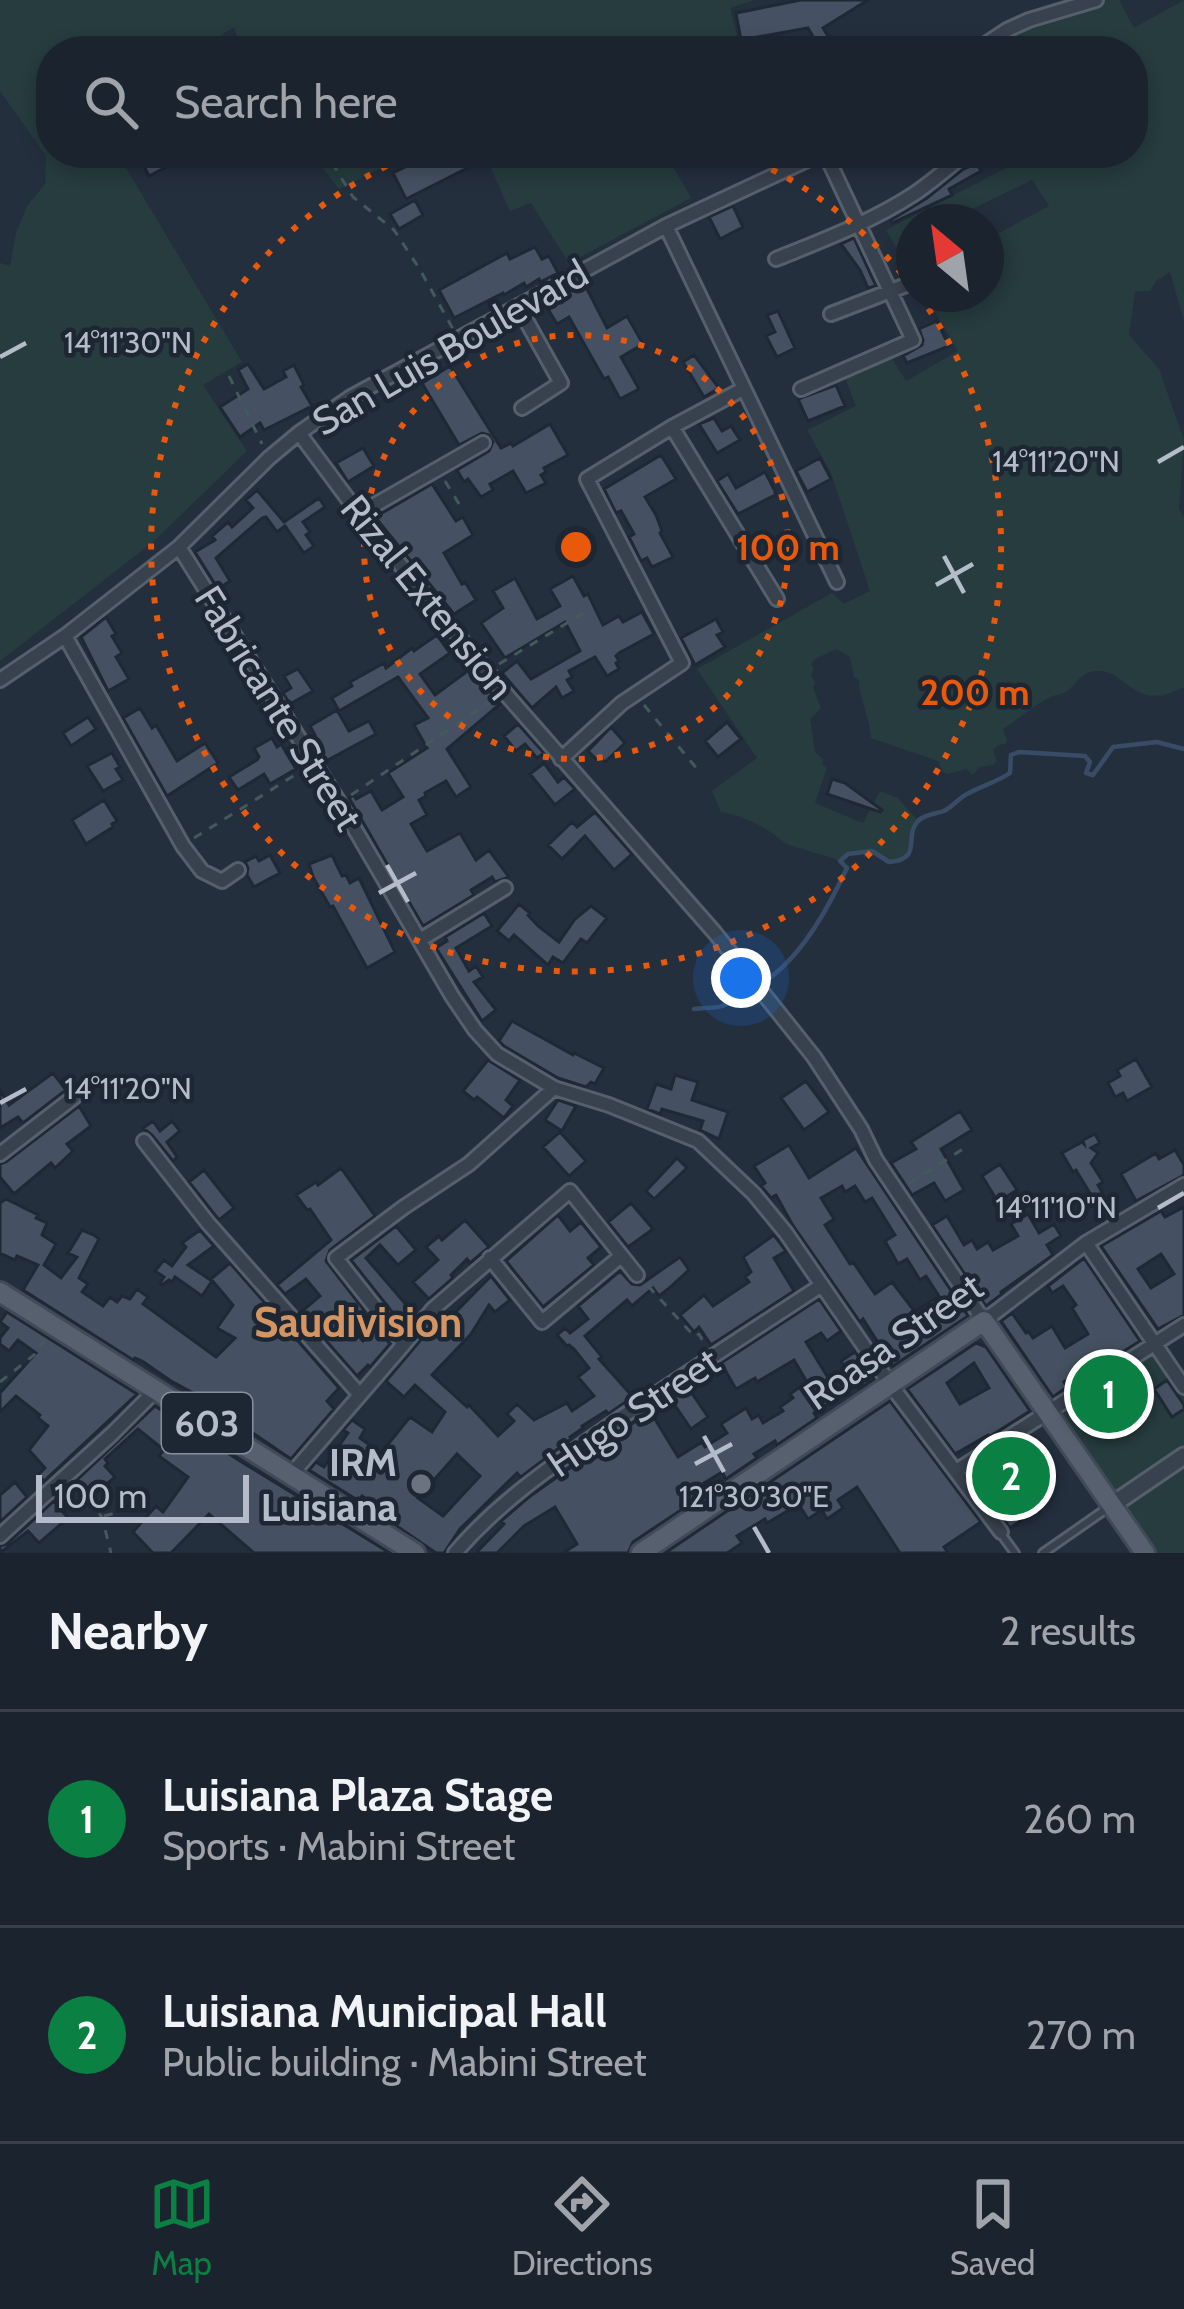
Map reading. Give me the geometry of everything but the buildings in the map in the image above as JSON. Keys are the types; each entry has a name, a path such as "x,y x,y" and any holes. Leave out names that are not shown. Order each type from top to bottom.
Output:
{"main road":[{"name":"603","path":"0,1292 415,1553"},
{"name":"Roasa Street","path":"641,1553 984,1321"},
{"path":"984,1321 1145,1553"}],"street":[{"path":"998,36 1029,20 1096,0"},
{"name":"San Luis Boulevard","path":"0,680 65,637 179,547 269,458 351,397 666,226 792,168"},
{"path":"801,389 913,340 832,168"},
{"path":"776,259 860,224 915,193 947,168"},
{"path":"666,226 837,582"},
{"path":"831,314 896,289"},
{"path":"518,306 561,383 522,408"},
{"path":"561,759 636,694 682,663 587,479 743,389"},
{"path":"672,427 777,599"},
{"name":"Rizal Extension","path":"298,433 487,672 715,933 814,1058 897,1191"},
{"path":"359,514 483,443"},
{"name":"Fabricante Street","path":"179,547 464,1013 497,1054 554,1088 698,1141 754,1193 1003,1535"},
{"path":"65,637 183,846 202,871 222,881 238,870"},
{"path":"420,940 505,888"},
{"path":"404,1344 336,1258 469,1164 554,1088"},
{"path":"0,1154 74,1097"},
{"path":"143,1141 208,1223 360,1395"},
{"name":"Roasa Street","path":"984,1321 1086,1244 1184,1186"},
{"path":"290,1476 433,1309 570,1191 637,1275"},
{"path":"897,1191 984,1321"},
{"path":"1086,1244 1184,1387"},
{"path":"490,1258 542,1322 621,1256"},
{"name":"Hugo Street","path":"455,1553 503,1503 538,1476 822,1285"},
{"path":"956,1471 1184,1324"},
{"path":"0,1536 156,1390"},
{"path":"1112,1505 1184,1456"}],"lane":[{"path":"1043,1553 1112,1505"},
{"path":"1003,1535 1015,1553"}],"path":[{"path":"335,168 353,196 394,230 459,340"},
{"path":"229,376 269,458"},
{"path":"438,470 462,509"},
{"path":"487,672 592,608"},
{"path":"339,802 504,692"},
{"path":"636,694 698,770"},
{"path":"183,846 315,763"},
{"path":"897,1191 969,1145"},
{"path":"637,1275 694,1337 699,1334 712,1357"},
{"path":"0,1382 34,1355 54,1326"},
{"path":"67,1475 102,1517 111,1553"},
{"path":"102,1517 149,1504"}],"green space":[{"path":"0,0 754,0 730,8 737,36 237,36 234,27 220,36 36,36 36,142 0,91"},
{"path":"1107,0 1119,0 1134,28 1184,0 1184,321 1170,272 1150,291 1135,291 1129,335 1159,369 1184,440 1179,509 1184,517 1184,687 1153,696 1107,672 1087,673 1067,691 1043,701 1003,729 1007,740 993,750 997,761 993,765 979,767 973,775 966,769 948,774 938,761 871,738 850,657 836,649 815,659 811,675 821,708 810,719 815,752 827,768 815,803 863,823 880,791 898,798 918,821 909,851 894,863 861,851 840,861 789,845 756,824 721,812 712,791 757,758 697,669 832,593 844,604 870,591 831,473 807,430 856,406 845,378 889,354 906,381 958,351 935,312 1004,312 1004,230 1049,206 1032,180 983,204 937,204 1007,168 1148,168 1148,36 988,36 1012,25 1054,21"},
{"path":"46,168 126,168 242,362 203,385 247,451 153,542 0,661 0,263 10,266 27,206 45,184"},
{"path":"323,168 382,168 339,189"},
{"path":"491,168 674,168 691,198 569,263 531,203 510,211"},
{"path":"896,225 896,247 886,230"},
{"path":"1152,1354 1184,1396 1184,1553 1153,1553 1058,1417"}],"waterway":[{"path":"694,1009 725,1005 783,966 824,912 847,868 840,861 848,854 872,851 889,862 906,857 918,821 1010,773 1011,755 1085,756 1090,762 1086,773 1093,775 1113,747 1157,742 1184,749"}],"place":[{"name":"Luisiana Plaza Stage","path":"1109,1394"},
{"name":"Luisiana Municipal Hall","path":"1011,1476"},
{"name":"IRM Luisiana","path":"421,1484"}],"district":[{"name":"Saudivision","path":"358,1322"}]}
